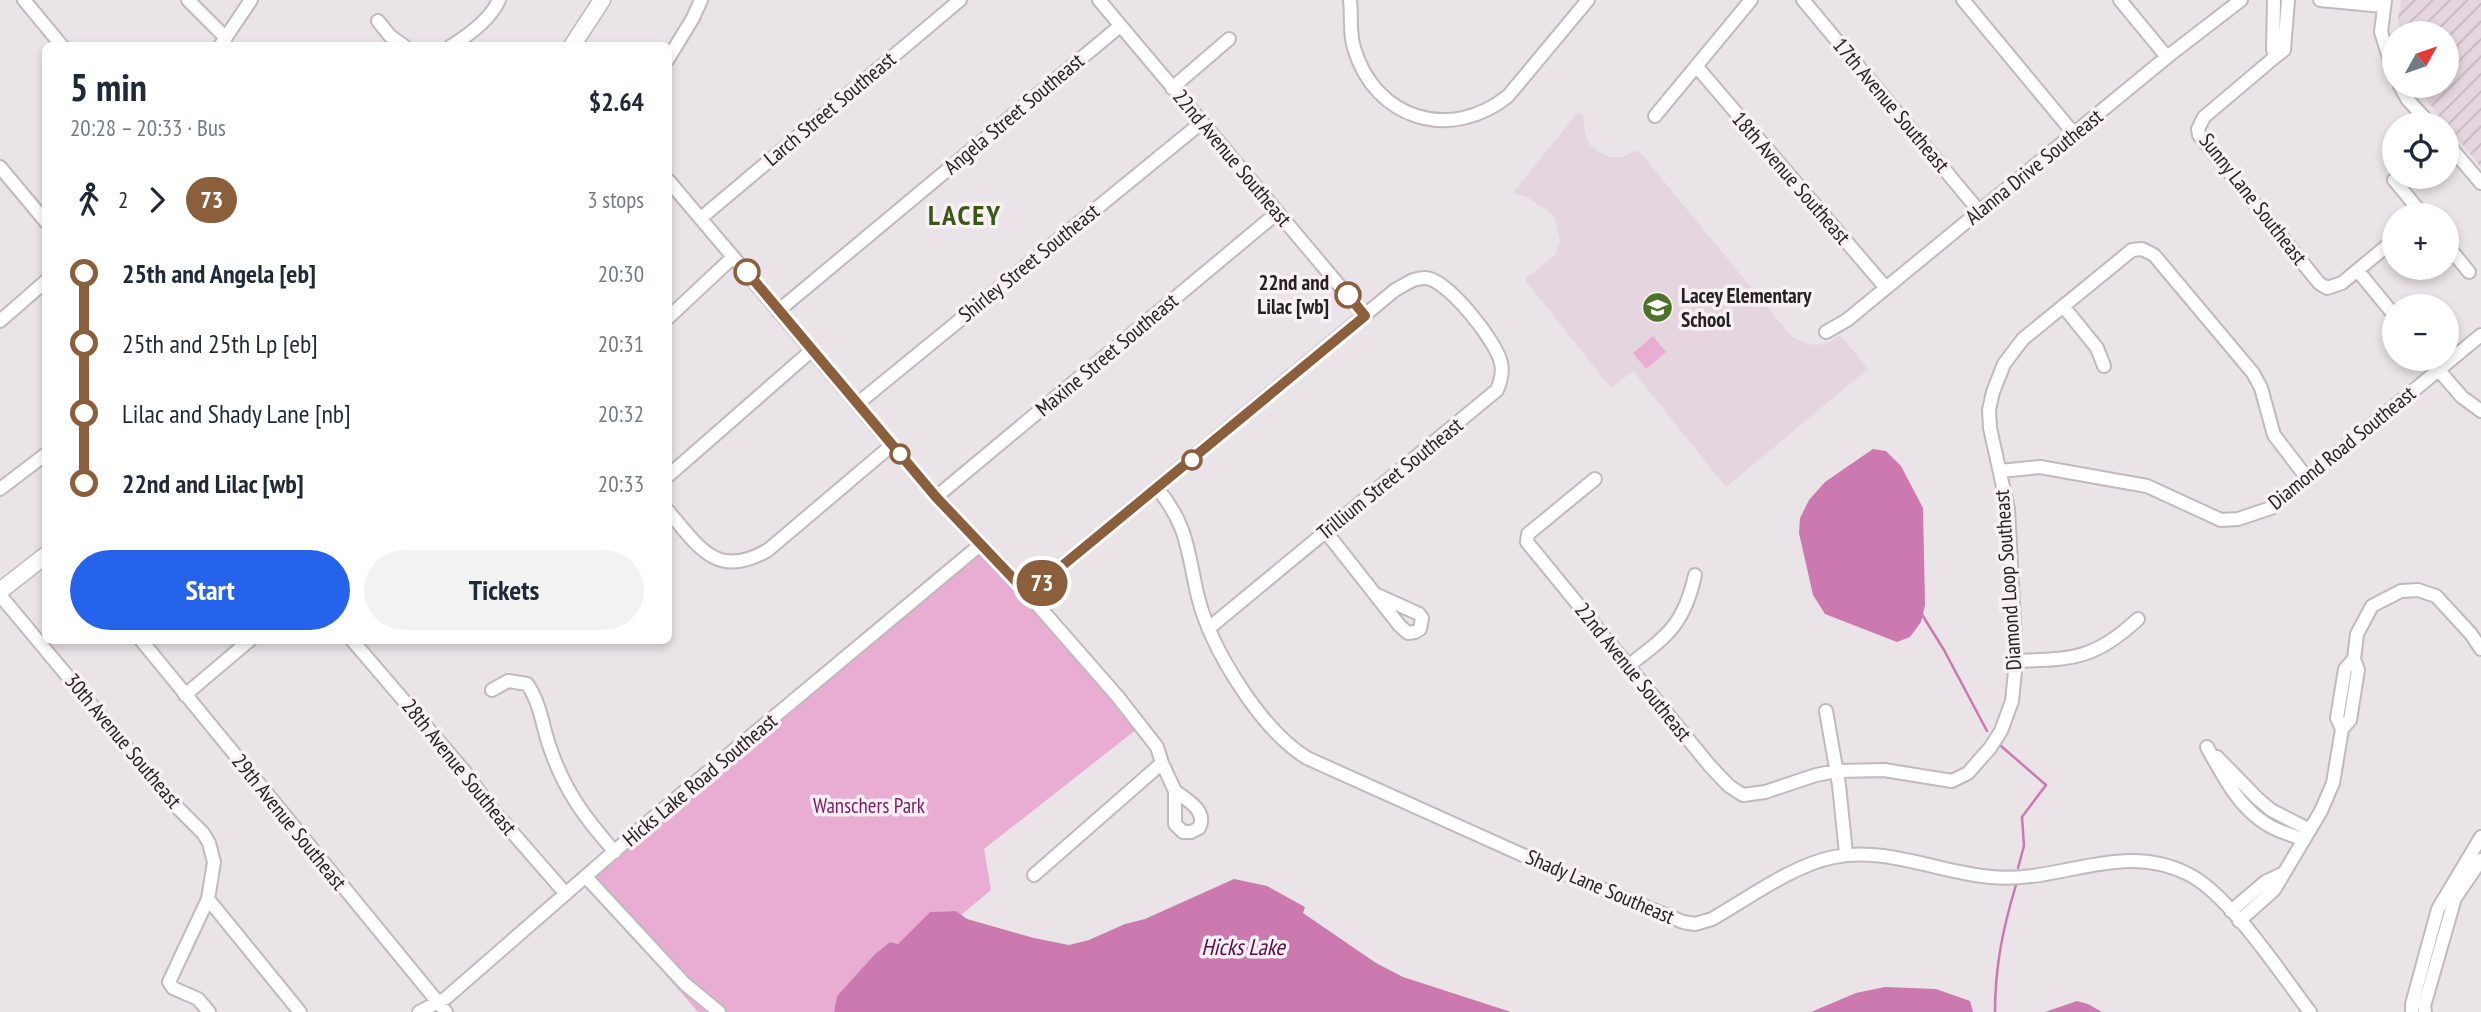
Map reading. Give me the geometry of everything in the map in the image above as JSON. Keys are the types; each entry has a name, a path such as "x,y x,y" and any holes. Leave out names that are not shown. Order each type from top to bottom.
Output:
{"main road":[{"path":"575,42 602,0"},
{"path":"0,593 42,558"}],"street":[{"path":"24,0 59,42"},
{"path":"188,0 223,42 251,0"},
{"path":"457,42 495,10 499,0"},
{"path":"672,52 701,0"},
{"name":"Larch Street Southeast","path":"701,218 960,0"},
{"name":"22nd Avenue Southeast","path":"1099,0 1365,316"},
{"path":"1350,0 1350,28 1354,49 1367,79 1379,93 1410,114 1426,120 1442,121 1478,116 1494,108 1519,86 1588,0"},
{"path":"1655,116 1751,0"},
{"name":"17th Avenue Southeast","path":"1803,0 1979,211"},
{"path":"1963,0 2075,135"},
{"path":"2120,0 2167,57"},
{"name":"Alanna Drive Southeast","path":"1826,332 1847,320 2167,57 2241,0"},
{"path":"2274,0 2275,57 2284,50 2288,0"},
{"path":"2320,0 2384,3 2382,21"},
{"path":"379,21 398,42"},
{"name":"Angela Street Southeast","path":"778,311 1120,26"},
{"path":"1172,88 1229,39"},
{"name":"Sunny Lane Southeast","path":"2275,57 2204,117 2198,129 2199,135 2319,284 2334,288 2358,271"},
{"name":"18th Avenue Southeast","path":"1697,67 1886,288"},
{"path":"2407,98 2419,112"},
{"name":"Shirley Street Southeast","path":"857,404 1201,123"},
{"path":"2459,157 2481,183"},
{"path":"0,167 42,217"},
{"path":"672,185 936,497 1028,594 1142,727 1157,747 1161,763 1175,791"},
{"path":"2401,189 2413,203"},
{"name":"Maxine Street Southeast","path":"936,497 1278,212"},
{"name":"Diamond Loop Southeast","path":"1743,794 1765,792 1815,775 1837,771 1884,770 1952,781 1963,777 1979,762 2001,731 2012,701 2016,662 2008,509 1993,448 1989,410 1998,378 2012,351 2023,339 2132,250 2141,249 2154,255 2253,373 2261,388 2274,435 2307,478"},
{"path":"2382,250 2358,271 2382,300"},
{"path":"672,314 733,257"},
{"path":"2459,260 2469,272"},
{"name":"Trillium Street Southeast","path":"1209,628 1497,390 1502,371 1498,353 1448,290 1427,278 1414,279 1395,290 1365,316"},
{"path":"0,321 42,284"},
{"path":"2063,306 2097,348 2104,366"},
{"path":"1028,594 1365,316"},
{"name":"Diamond Road Southeast","path":"2459,353 2481,335"},
{"path":"672,472 812,350"},
{"name":"Diamond Road Southeast","path":"2000,471 2040,467 2147,486 2221,520 2238,520 2271,508 2437,371"},
{"path":"2439,371 2462,397 2481,411"},
{"path":"672,516 696,544 715,560 735,562 752,559 768,550 892,445"},
{"path":"0,489 42,457"},
{"name":"22nd Avenue Southeast","path":"1595,479 1528,534 1527,542 1719,776 1728,786 1743,794"},
{"name":"Shady Lane Southeast","path":"1157,488 1174,508 1187,540 1198,598 1224,659 1278,734 1303,755 1565,874 1683,922 1695,924 1712,919 1812,864 1846,854 1885,856 1993,878 2115,861 2143,860 2175,868 2191,875 2216,894 2310,1012"},
{"path":"1325,532 1375,594"},
{"name":"Hicks Lake Road Southeast","path":"419,1012 441,1008 456,990 565,894 980,545"},
{"path":"1628,666 1665,637 1683,614 1695,575"},
{"path":"2235,916 2265,882 2285,873 2333,783 2342,729 2337,718 2345,669 2354,659 2357,634 2372,606 2401,591 2418,590 2436,596 2481,649"},
{"name":"30th Avenue Southeast","path":"0,593 42,644"},
{"path":"2016,662 2083,656 2111,641 2138,619"},
{"name":"30th Avenue Southeast","path":"42,644 209,843 214,862 208,899 169,982 173,988 198,999 209,1012"},
{"name":"29th Avenue Southeast","path":"144,644 441,1008"},
{"path":"185,695 245,644"},
{"name":"28th Avenue Southeast","path":"355,644 466,772 491,808 565,894"},
{"path":"492,690 508,681 527,684 538,703 550,746 574,802 615,852"},
{"path":"1826,711 1837,771 1846,854"},
{"path":"2207,747 2258,799 2307,835 2268,826 2251,812 2236,796 2207,747"},
{"path":"1034,875 1161,763"},
{"path":"2412,1012 2438,909 2481,837"},
{"path":"2425,1012 2424,1006 2455,898 2481,860"},
{"path":"587,878 685,984 719,1012"},
{"path":"208,899 300,1012"}],"shaded area":[{"path":"2401,0 2481,0 2481,167 2459,140 2459,112 2436,112 2425,98 2459,98 2459,21 2398,19"},
{"name":"Lacey Elementary School","path":"1578,112 1583,116 1590,145 1602,154 1623,157 1638,150 1792,337 1807,344 1818,345 1830,342 1840,335 1868,369 1726,487 1633,371 1611,388 1526,281 1526,278 1555,255 1560,241 1555,218 1550,212 1527,197 1513,193"}],"green space":[{"path":"1653,336 1666,352 1646,369 1633,353"},
{"name":"Wanschers Park","path":"984,550 1137,729 984,849 991,890 961,915 956,911 930,912 898,944 890,942 875,954 837,996 834,1012 698,1012 586,883"}],"water":[{"path":"1873,449 1886,451 1901,466 1923,508 1925,605 1921,622 1910,637 1897,642 1825,614 1813,595 1799,533 1800,518 1809,500 1825,482"},
{"name":"Hicks Lake","path":"1234,879 1267,886 1305,907 1303,913 1376,963 1403,977 1511,1012 834,1012 837,996 875,954 890,942 898,944 930,912 956,911 967,919 1069,945 1145,919"},
{"path":"1885,987 1936,989 1970,1001 1973,1012 1811,1012 1856,993"},
{"path":"2077,1001 2102,1012 2045,1012"}],"waterway":[{"path":"1921,613 1987,731"},
{"path":"2001,746 2046,785 2022,817 2024,846 2018,868"},
{"path":"1995,1012 2001,947 2016,885"}],"bus line":[{"name":"73","path":"747,272 936,497 1028,594 1365,316 1348,295"}],"place":[{"name":"22nd and Lilac [wb]","path":"1348,295"},
{"name":"Lacey Elementary School","path":"1658,308"}],"district":[{"name":"LACEY","path":"965,215"}]}
